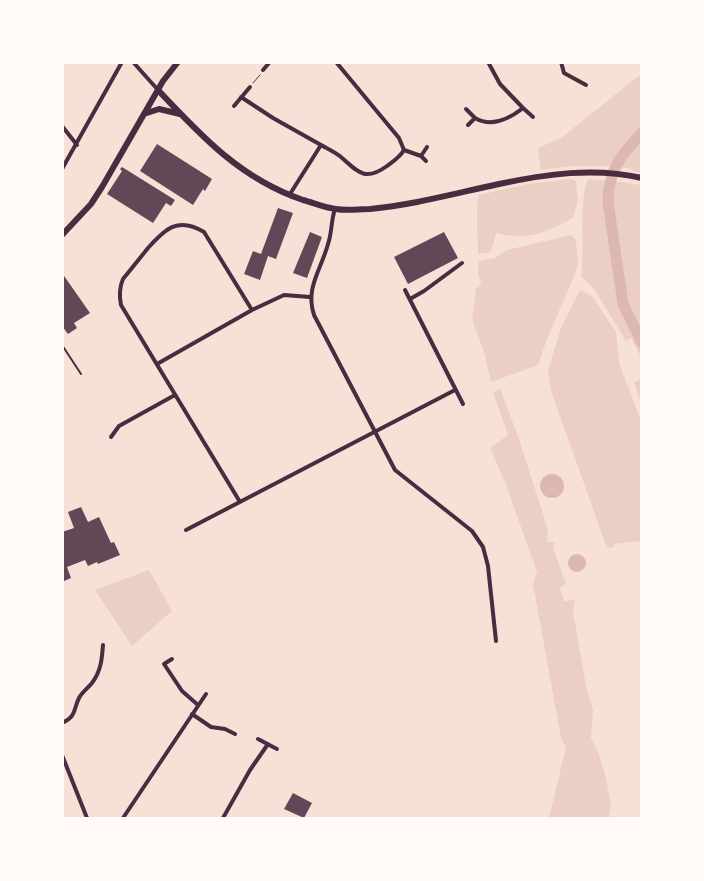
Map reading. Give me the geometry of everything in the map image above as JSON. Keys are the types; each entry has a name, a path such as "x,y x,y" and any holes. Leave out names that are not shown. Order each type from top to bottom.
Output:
{"main road":[{"path":"62,235 91,204 158,90 178,62"},
{"path":"158,90 196,130 232,162 261,182 289,195 335,209 392,207 525,178 558,174 604,172 642,178"},
{"path":"144,114 159,109 180,114"}],"street":[{"path":"62,169 122,62"},
{"path":"133,62 158,90"},
{"path":"336,62 399,138 404,150 421,156 426,161"},
{"path":"469,62 488,62 500,84 533,117"},
{"path":"561,62 564,73 586,85"},
{"path":"263,70 269,63"},
{"path":"234,106 250,87"},
{"path":"241,97 273,118 339,155 349,166 360,173 369,175 377,173 400,156 404,150"},
{"path":"466,109 475,118 482,122 490,123 512,117 523,108"},
{"path":"468,125 475,118"},
{"path":"62,126 76,145"},
{"path":"289,195 321,145"},
{"path":"421,156 427,147"},
{"path":"335,209 329,243 310,297 314,316 395,470 472,531 483,547 488,566 496,641"},
{"path":"240,502 121,306 119,292 123,279 165,230 173,226 190,225 204,232 252,310"},
{"path":"410,299 462,263"},
{"path":"405,290 463,404"},
{"path":"157,364 252,310 284,296 310,297"},
{"path":"186,530 455,390"},
{"path":"111,436 119,426 175,395"},
{"path":"62,723 70,719 77,708 80,695 92,682 102,665 103,645"},
{"path":"172,659 164,664 182,691 198,705"},
{"path":"123,818 206,694"},
{"path":"192,714 211,727 225,728 235,734"},
{"path":"258,739 277,749"},
{"path":"223,818 250,770 268,744"},
{"path":"62,755 87,818"}],"lane":[{"path":"62,345 81,374"}],"path":[{"path":"250,87 263,70"}],"shaded area":[{"path":"641,74 641,173 621,167 598,166 575,166 541,170 538,148 561,138"},
{"path":"570,179 576,181 578,200 573,218 554,228 528,236 496,233 491,252 478,254 477,217 479,195 528,184"},
{"path":"588,179 641,185 641,357 631,338 626,341 594,289 581,276 582,212"},
{"path":"571,235 576,240 578,265 538,365 491,382 484,352 472,320 476,288 479,287 481,281 478,274 478,261 495,258 507,250"},
{"path":"580,290 592,296 616,332 619,363 641,421 641,541 614,544 614,547 607,548 551,391 548,370 561,328"},
{"path":"641,379 641,404 634,382"},
{"path":"500,389 518,436 545,520 548,531 547,542 555,542 553,547 566,584 560,588 564,601 575,600 573,611 587,691 593,710 591,739 597,749 606,777 611,807 609,818 549,818 566,747 561,738 533,584 537,572 506,485 490,448 508,435 493,392"},
{"path":"552,474 561,477 564,486 561,495 552,498 543,495 540,486 543,477"},
{"path":"577,554 583,557 586,563 583,569 577,572 571,569 568,563 571,557"},
{"path":"149,570 172,611 132,646 95,590"}],"building":[{"path":"157,144 212,179 193,205 140,171"},
{"path":"122,167 175,200 171,206 166,203 153,223 107,194 122,171 120,169"},
{"path":"278,208 293,213 276,259 268,256 260,280 244,274 253,251 261,254"},
{"path":"310,232 322,237 307,278 293,273"},
{"path":"444,232 458,258 408,284 394,257"},
{"path":"62,273 90,313 74,323 77,328 68,334 62,326"},
{"path":"81,507 88,522 99,517 111,543 114,542 120,555 98,564 97,562 88,566 85,560 67,567 71,578 62,582 62,532 74,528 68,512"},
{"path":"293,793 312,803 304,818 284,809"}],"waterway":[{"path":"642,133 617,164 610,182 608,202 623,304 642,343"}]}
